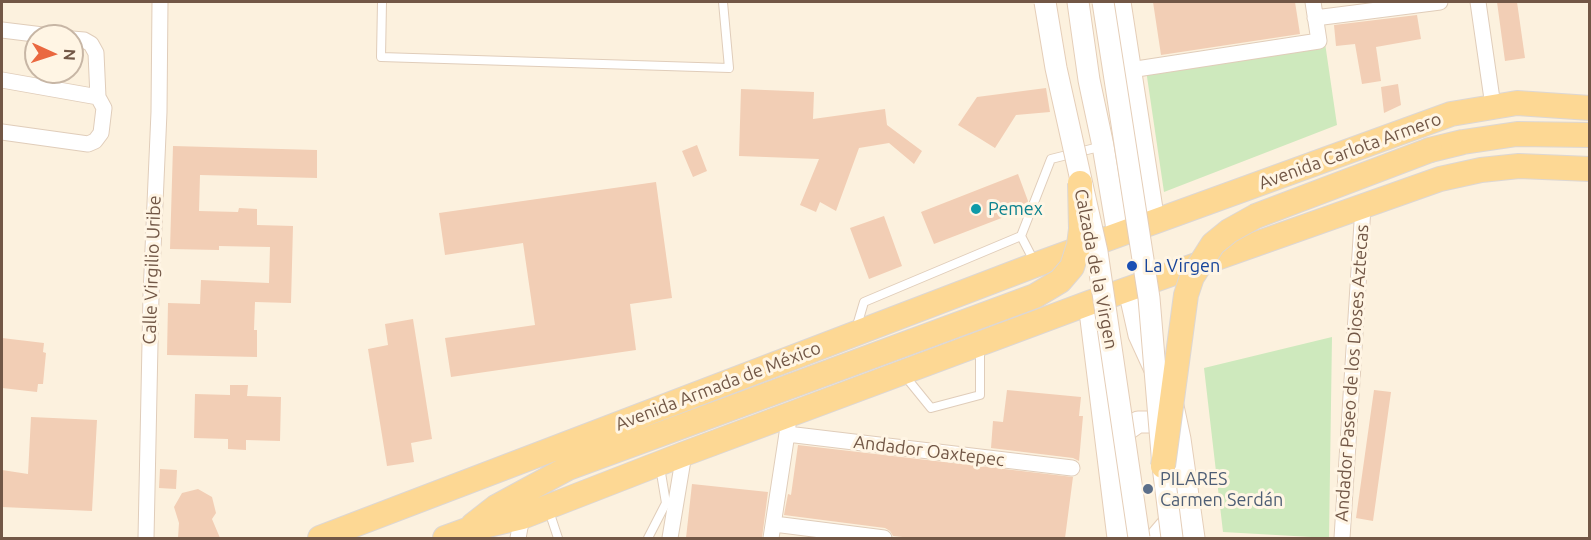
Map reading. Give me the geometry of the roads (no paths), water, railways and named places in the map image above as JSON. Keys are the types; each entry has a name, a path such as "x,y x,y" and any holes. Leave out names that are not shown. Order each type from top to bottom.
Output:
{"main road":[{"name":"Avenida Carlota Armero","path":"1118,235 1451,114 1517,103 1590,108"},
{"path":"1164,466 1186,295 1192,277 1213,244 1229,231 1256,216 1430,150 1463,142 1517,134 1590,135"},
{"path":"456,534 520,528 547,507 684,454 788,425 903,373 1089,303 1440,179 1481,170 1519,166 1590,169"},
{"path":"456,534 496,507 568,468 1035,296 1060,281 1072,267 1079,246 1081,229 1080,183"},
{"name":"Avenida Armada de México","path":"320,538 1118,235"}],"street":[{"name":"Calle Virgilio Uribe","path":"146,538 151,295 159,112 160,2"},
{"name":"Calzada de la Virgen","path":"1045,2 1056,68 1097,252 1139,538"},
{"path":"1078,2 1089,80 1118,235"},
{"path":"1103,2 1149,298 1172,538"},
{"path":"1120,2 1154,222"},
{"path":"1130,70 1319,41 1313,2"},
{"path":"1316,18 1440,2"},
{"path":"1478,2 1493,106"},
{"path":"2,30 24,33"},
{"path":"2,132 88,144 96,141 101,132 104,108 98,97 96,53 91,44 84,41"},
{"path":"2,80 98,97"},
{"name":"Andador Paseo de los Dioses Aztecas","path":"1342,538 1363,207"},
{"name":"Calzada de la Virgen","path":"1129,290 1139,335 1147,357 1172,401 1180,439 1194,538"},
{"name":"Calzada de la Virgen","path":"1089,303 1118,538"},
{"path":"1110,471 1125,431 1138,422 1168,426 1180,439"},
{"path":"788,425 772,531 884,538"},
{"name":"Andador Oaxtepec","path":"788,425 1072,468"},
{"path":"670,538 684,454"},
{"path":"1156,538 1188,500"}],"lane":[{"path":"382,2 381,57 729,68 723,2"},
{"path":"854,335 864,302 1021,236 1051,159 1103,146 1141,141"},
{"path":"1021,236 1035,265"},
{"path":"903,373 931,408 980,395 980,344"},
{"path":"648,538 666,503 660,464"},
{"path":"547,507 558,538"}],"place":[{"name":"Pemex","path":"976,209"},
{"name":"La Virgen","path":"1132,266"},
{"name":"PILARES Carmen Serdán","path":"1148,489"}]}
